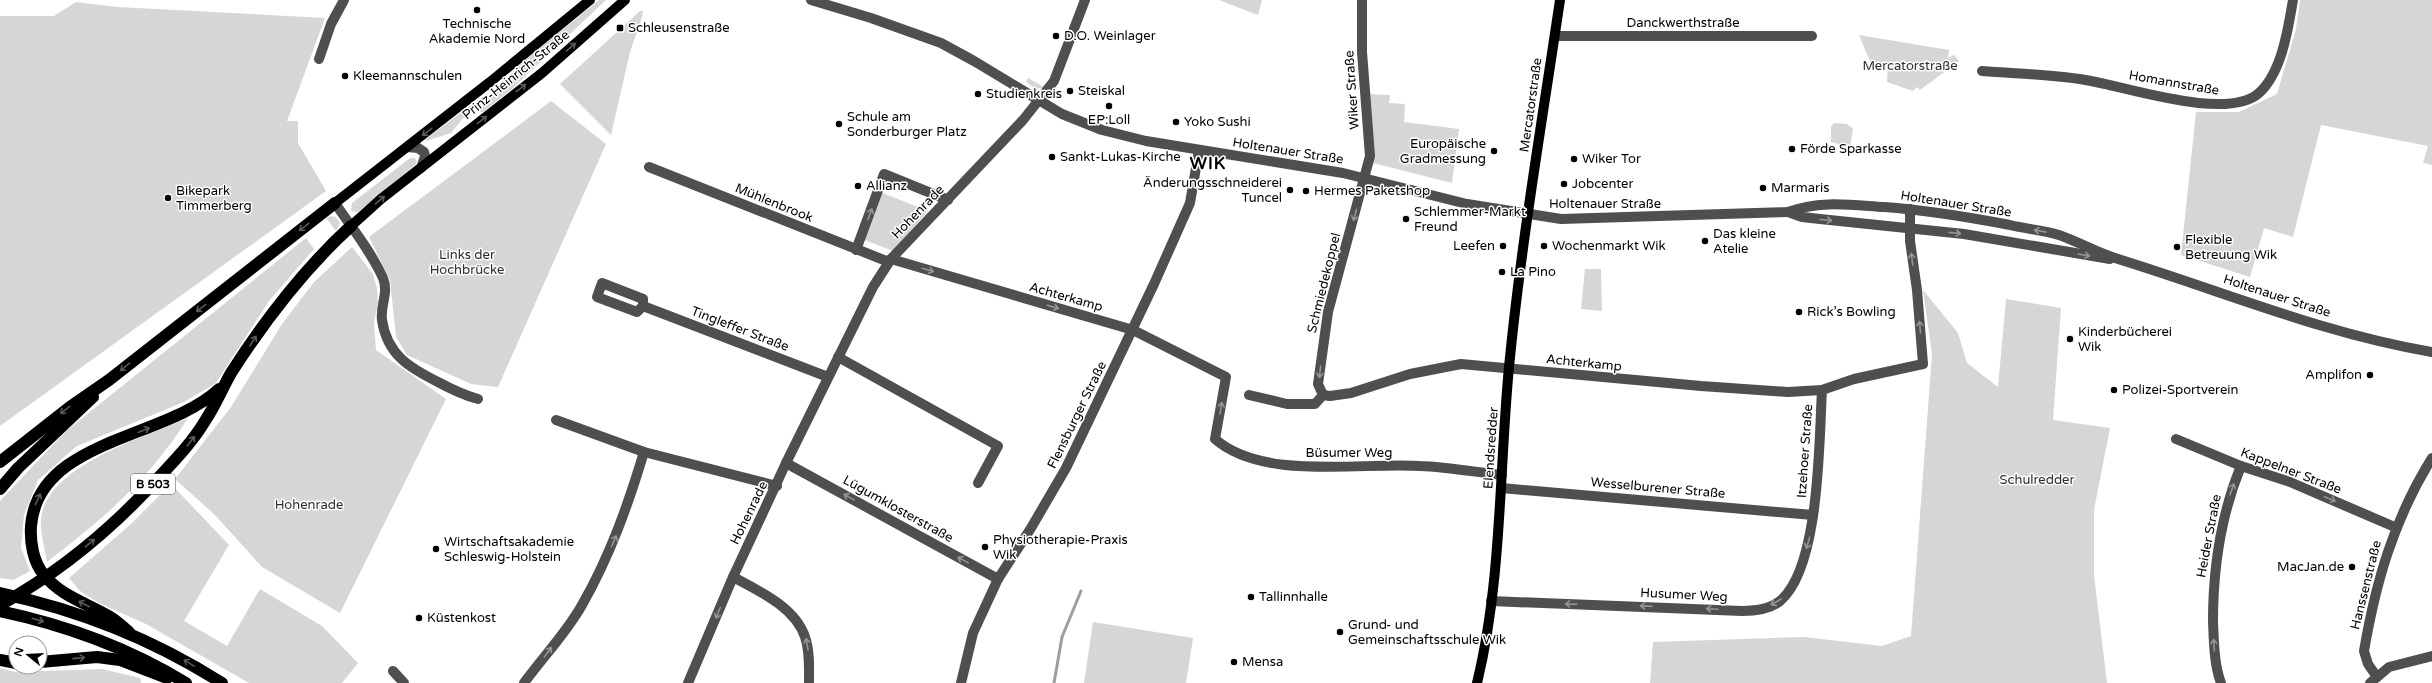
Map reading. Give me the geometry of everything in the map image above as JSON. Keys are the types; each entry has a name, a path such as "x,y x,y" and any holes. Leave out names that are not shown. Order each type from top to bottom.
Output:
{"highway":[{"path":"0,462 70,407 109,380 334,204"},
{"name":"B 503","path":"0,605 60,568 123,516 182,453 205,421 226,382 263,326 306,271 351,226"},
{"path":"0,489 18,468 109,380"},
{"path":"129,632 110,617 65,595 43,574 35,558 30,536 35,506 41,492 51,480 71,462 188,411 210,398 226,382"},
{"path":"0,593 44,602 129,632 165,648 222,683"},
{"path":"0,611 75,631 119,648 156,664 186,683"},
{"path":"48,661 96,657 120,660 179,683"}],"main road":[{"name":"Prinz-Heinrich-Straße","path":"334,204 590,0"},
{"name":"Prinz-Heinrich-Straße","path":"351,226 542,73 624,0"},
{"name":"Mercatorstraße","path":"1528,214 1560,0"},
{"name":"Elendsredder","path":"1477,683 1484,653 1491,601 1501,488 1509,368 1528,214"}],"street":[{"path":"319,59 331,24 344,0"},
{"name":"Holtenauer Straße","path":"811,0 871,18 941,43 974,61 1039,101 1079,122 1102,130 1146,141 1365,178 1467,204 1561,219 1788,212 1802,207 1822,204 1910,209 1983,220 2057,235 2116,258 2149,267 2235,298 2389,344 2432,352"},
{"name":"Hohenrade","path":"688,683 733,577 777,486 786,463 873,287 890,261 1039,101 1054,81 1085,0"},
{"name":"Wiker Straße","path":"1362,0 1361,47 1370,156 1365,178"},
{"name":"Homannstraße","path":"1982,71 2054,76 2091,81 2196,103 2223,105 2247,100 2260,92 2276,68 2289,27 2293,0"},
{"name":"Danckwerthstraße","path":"1554,36 1812,36"},
{"path":"407,147 418,148 424,152 425,156 422,168"},
{"name":"Flensburger Straße","path":"961,683 973,634 998,578 1031,528 1066,468 1133,330 1190,203 1199,150"},
{"name":"Mühlenbrook","path":"650,167 856,250 890,261"},
{"path":"856,250 884,174 948,200"},
{"name":"Schmiedekoppel","path":"1323,395 1318,384 1328,312 1365,178"},
{"path":"334,204 351,226 370,255 383,279 386,294 382,319 391,348 408,367 463,395 478,399"},
{"path":"1909,228 1910,209"},
{"name":"Holtenauer Straße","path":"1788,212 1802,217 1964,234 2108,259 2116,258"},
{"name":"Achterkamp","path":"1249,395 1287,404 1315,404 1323,395 1330,396 1351,393 1410,374 1461,364 1509,368 1571,376 1701,386 1788,392 1822,390 1854,379 1923,364 1909,228"},
{"name":"Achterkamp","path":"890,261 1133,330 1226,377"},
{"name":"Tingleffer Straße","path":"643,306 828,377"},
{"path":"838,357 998,446 978,483"},
{"name":"Büsumer Weg","path":"1226,377 1215,439 1228,450 1263,460 1297,466 1328,468 1420,466 1502,475"},
{"name":"Itzehoer Straße","path":"1813,515 1822,390"},
{"path":"556,420 644,452 777,486"},
{"name":"Kappelner Straße","path":"2176,439 2241,466 2290,482 2397,528"},
{"path":"524,683 582,606 600,570 628,505 644,452"},
{"name":"Hanssenstraße","path":"2374,680 2364,651 2380,572 2391,539 2432,458"},
{"name":"Lügumklosterstraße","path":"786,463 998,578"},
{"name":"Heider Straße","path":"2221,683 2214,644 2213,577 2225,510 2241,466"},
{"name":"Wesselburener Straße","path":"1501,488 1813,515"},
{"name":"Husumer Weg","path":"1491,601 1758,610 1779,602 1801,571 1812,531 1813,515"},
{"path":"733,577 770,598 795,620 805,636 809,660 809,683"},
{"path":"2374,680 2389,667 2432,656"},
{"path":"393,671 404,683"}],"green space":[{"path":"599,0 606,0 513,88 483,112 480,112 486,100 514,70"},
{"path":"1219,0 1262,0 1258,15"},
{"path":"2300,0 2432,0 2432,165 2423,163 2428,146 2321,125 2293,237 2264,228 2250,277 2181,255 2196,112 2239,112 2277,94 2296,29"},
{"path":"76,2 118,7 325,18 287,121 298,121 298,143 326,191 0,426 0,16 54,16"},
{"path":"640,11 643,11 642,17 630,52 611,135 560,84"},
{"name":"Mercatorstraße","path":"1859,35 1949,50 1948,58 1954,55 1959,61 1920,90 1917,87 1913,91 1887,82 1888,66 1871,64"},
{"path":"1028,78 1044,87 1036,89 1026,82"},
{"path":"1364,94 1390,95 1389,103 1405,104 1404,122 1459,129 1452,183 1369,162"},
{"name":"Links der Hochbrücke","path":"551,101 606,144 498,387 471,384 407,355 396,337 390,280 369,237"},
{"path":"471,105 472,107 451,133 426,141 426,139"},
{"path":"1834,123 1847,124 1853,129 1850,147 1831,142 1831,127"},
{"path":"410,158 415,158 417,162 415,165 358,212 351,211 352,203"},
{"path":"880,192 928,211 893,251 862,239"},
{"path":"331,216 336,217 340,223 336,231 326,218"},
{"path":"306,238 314,249 269,301 216,383 184,402 77,446 38,480 24,515 21,548 30,571 13,580 0,578 0,501 65,432"},
{"name":"Hohenrade","path":"352,247 373,274 377,288 378,303 374,323 376,350 446,399 340,613 262,567 215,515 175,479 231,407 282,324 314,282"},
{"path":"1585,269 1601,269 1602,311 1581,309"},
{"name":"Schulredder","path":"1923,290 1958,333 1967,363 1998,387 2006,299 2061,308 2053,420 2110,428 2094,510 2094,575 2107,683 1650,683 1653,642 1804,637 1882,646 1911,636 1932,354"},
{"path":"188,418 157,461 124,497 107,513 47,562 42,535 41,519 47,500 60,484 78,469 100,456 124,444"},
{"path":"171,484 229,545 184,621 227,646 260,589 322,626 358,663 342,683 249,683 146,624 99,603 80,591 69,578 131,524"},
{"path":"1093,622 1193,638 1186,683 1084,683"},
{"path":"0,668 8,670 8,675 48,675 48,671 102,669 140,678 141,683 0,683"}],"waterway":[{"path":"1054,683 1062,637 1081,591"}],"place":[{"name":"Technische Akademie Nord","path":"477,10"},
{"name":"Schleusenstraße","path":"620,28"},
{"name":"D.O. Weinlager","path":"1056,36"},
{"name":"Kleemannschulen","path":"345,76"},
{"name":"Steiskal","path":"1070,91"},
{"name":"Studienkreis","path":"978,94"},
{"name":"EP:Loll","path":"1109,106"},
{"name":"Yoko Sushi","path":"1176,122"},
{"name":"Schule am Sonderburger Platz","path":"839,124"},
{"name":"Förde Sparkasse","path":"1792,149"},
{"name":"Europäische Gradmessung","path":"1494,151"},
{"name":"Sankt-Lukas-Kirche","path":"1052,157"},
{"name":"Wiker Tor","path":"1574,159"},
{"name":"Jobcenter","path":"1564,184"},
{"name":"Allianz","path":"858,186"},
{"name":"Marmaris","path":"1763,188"},
{"name":"Änderungsschneiderei Tuncel","path":"1290,190"},
{"name":"Hermes Paketshop","path":"1306,191"},
{"name":"Bikepark Timmerberg","path":"168,198"},
{"name":"Schlemmer-Markt Freund","path":"1406,219"},
{"name":"Das kleine Atelie","path":"1705,241"},
{"name":"Leefen","path":"1503,246"},
{"name":"Wochenmarkt Wik","path":"1544,246"},
{"name":"Flexible Betreuung Wik","path":"2177,247"},
{"name":"La Pino","path":"1502,272"},
{"name":"Rick’s Bowling","path":"1799,312"},
{"name":"Kinderbücherei Wik","path":"2070,339"},
{"name":"Amplifon","path":"2370,375"},
{"name":"Polizei-Sportverein","path":"2114,390"},
{"name":"Physiotherapie-Praxis Wik","path":"985,547"},
{"name":"Wirtschaftsakademie Schleswig-Holstein","path":"436,549"},
{"name":"MacJan.de","path":"2352,567"},
{"name":"Tallinnhalle","path":"1251,597"},
{"name":"Küstenkost","path":"419,618"},
{"name":"Grund- und Gemeinschaftsschule Wik","path":"1340,632"},
{"name":"Mensa","path":"1234,662"}],"district":[{"name":"WIK","path":"1208,163"}]}
